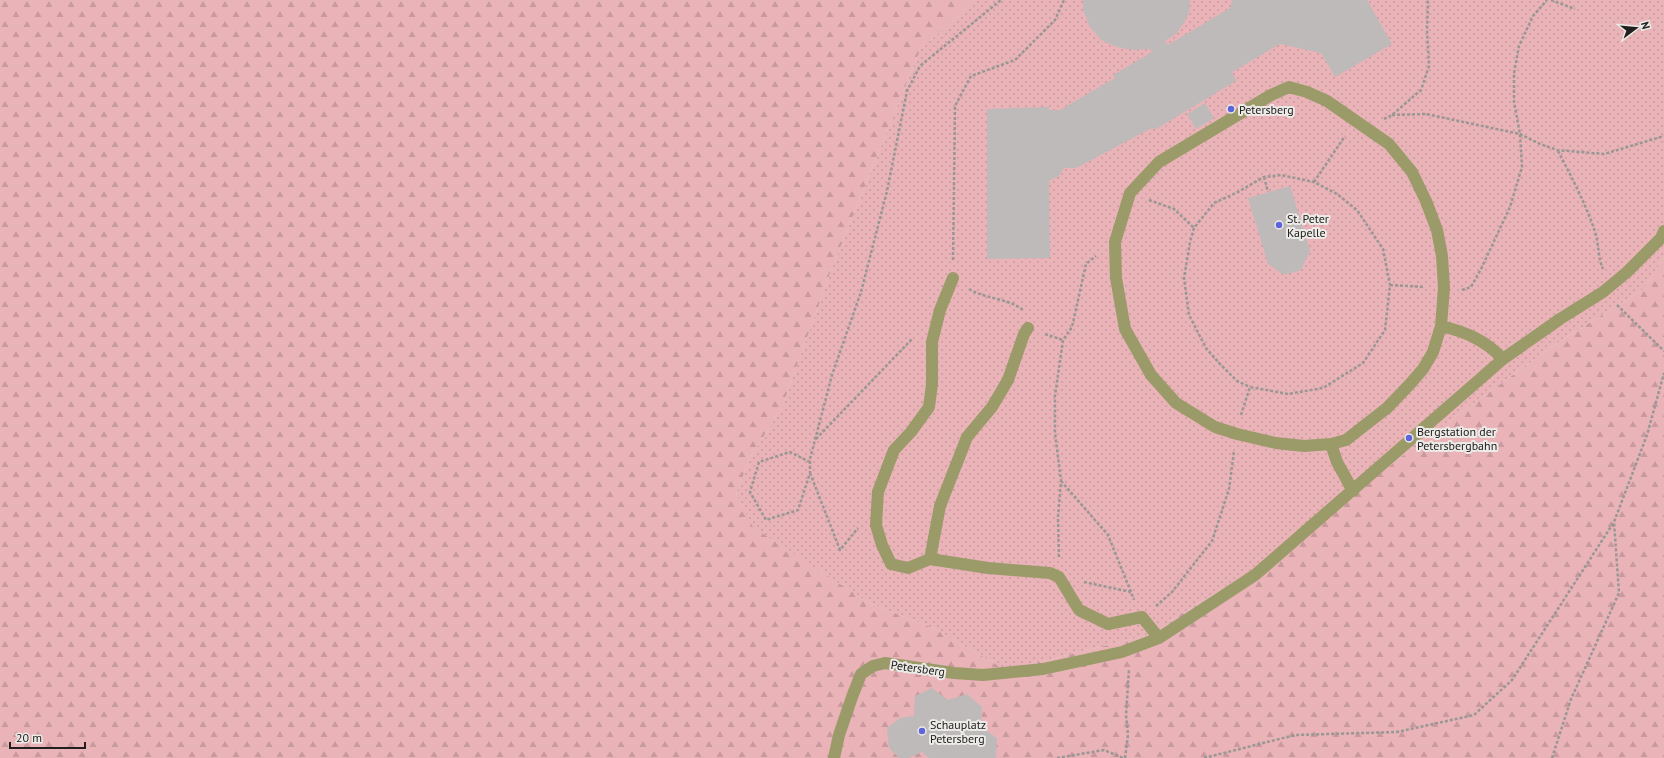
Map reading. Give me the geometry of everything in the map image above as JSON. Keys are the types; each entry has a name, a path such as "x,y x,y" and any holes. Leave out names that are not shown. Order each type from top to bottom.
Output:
{"street":[{"path":"1289,88 1307,92 1327,101 1359,124 1388,144 1412,172 1426,201 1437,230 1442,256 1444,288 1442,326 1433,352 1423,369 1387,408 1346,440 1331,444 1304,446 1283,444 1237,434 1215,427 1176,403 1151,375 1125,330 1116,278 1115,242 1130,193 1159,162 1271,95 1289,88"},
{"name":"Petersberg","path":"834,758 839,735 861,674 873,666 885,663 954,673 983,675 1043,669 1122,652 1159,638 1255,575 1503,359 1606,289 1661,238 1664,231"},
{"path":"953,278 940,310 932,342 932,384 929,407 911,432 894,450 878,492 876,525 882,545 891,564 908,568 930,559 988,568 1050,573 1059,577 1079,610 1108,624 1142,617 1159,638"},
{"path":"1442,326 1465,332 1493,349 1503,359"},
{"path":"930,559 940,506 967,437 992,407 1008,380 1024,334 1028,328"},
{"path":"1331,444 1337,462 1353,491"}],"path":[{"path":"810,462 790,452 759,462 750,492 766,520 798,510 810,473 810,462 832,375 861,292 887,191 907,91 920,66 1001,0"},
{"path":"1028,328 1026,314 1016,304 970,290 953,278 955,106 971,76 1015,60 1055,20 1064,0"},
{"path":"1428,0 1427,30 1429,66 1421,90 1392,115 1426,114 1520,134 1540,144 1558,150 1604,154 1664,136"},
{"path":"1390,285 1460,290 1471,287 1481,269 1510,207 1522,167 1520,134 1514,102 1514,74 1519,46 1533,16 1547,0"},
{"path":"1551,0 1575,9"},
{"path":"1314,182 1347,133 1359,124"},
{"path":"1558,150 1586,208 1596,237 1599,259 1606,289 1664,350"},
{"path":"1281,175 1314,182 1337,194 1357,210 1383,249 1390,285 1385,330 1363,363 1323,388 1288,394 1250,388 1237,381 1206,348 1189,315 1184,278 1194,228 1214,203 1236,193 1264,177 1281,175"},
{"path":"1264,177 1268,192"},
{"path":"1130,193 1174,209 1194,228"},
{"path":"1115,242 1086,264 1072,327 1064,340 1055,396 1055,434 1061,481 1058,517 1059,577 1131,592"},
{"path":"815,440 918,333"},
{"path":"1204,758 1295,736 1397,732 1474,715 1512,680 1614,522 1647,435 1664,373"},
{"path":"1061,481 1108,536 1142,617 1172,592 1212,541 1229,489 1239,420 1250,388"},
{"path":"810,473 840,550 878,502"},
{"path":"1552,758 1571,699 1619,592 1614,522"},
{"path":"1057,758 1104,750 1124,758 1128,735 1126,715 1129,668 1134,663"}],"green space":[{"path":"0,0 975,0 920,50 832,268 782,407 750,458 736,494 753,527 869,603 933,628 1006,670 1145,636 1272,559 1415,446 1557,343 1644,289 1664,257 1664,758 0,758"},
{"path":"975,0 1664,0 1664,257 1644,289 1557,343 1415,446 1272,559 1145,636 1006,670 933,628 869,603 752,527 736,494 750,458 782,407 832,268 920,50"}],"building":[{"path":"1083,0 1190,0 1189,12 1184,23 1176,34 1165,41 1168,45 1230,8 1232,0 1367,0 1392,44 1335,77 1321,53 1280,44 1232,72 1236,81 1156,129 1152,128 1076,168 1064,168 1059,176 1049,181 1050,258 987,259 987,109 1049,107 1049,110 1060,110 1115,78 1113,75 1152,52 1150,49 1133,50 1117,47 1101,40 1090,27 1083,10"},
{"path":"1205,103 1214,118 1196,129 1187,114"},
{"name":"St. Peter Kapelle","path":"1290,186 1310,251 1301,270 1284,275 1268,264 1248,198"},
{"path":"932,688 948,700 967,694 982,707 981,727 997,738 996,758 929,758 922,752 909,758 899,758 889,748 887,728 900,718 914,716 915,696"}],"place":[{"name":"Petersberg","path":"1231,109"},
{"name":"St. Peter Kapelle","path":"1279,225"},
{"name":"Bergstation der Petersbergbahn","path":"1409,438"},
{"name":"Schauplatz Petersberg","path":"922,731"}]}
